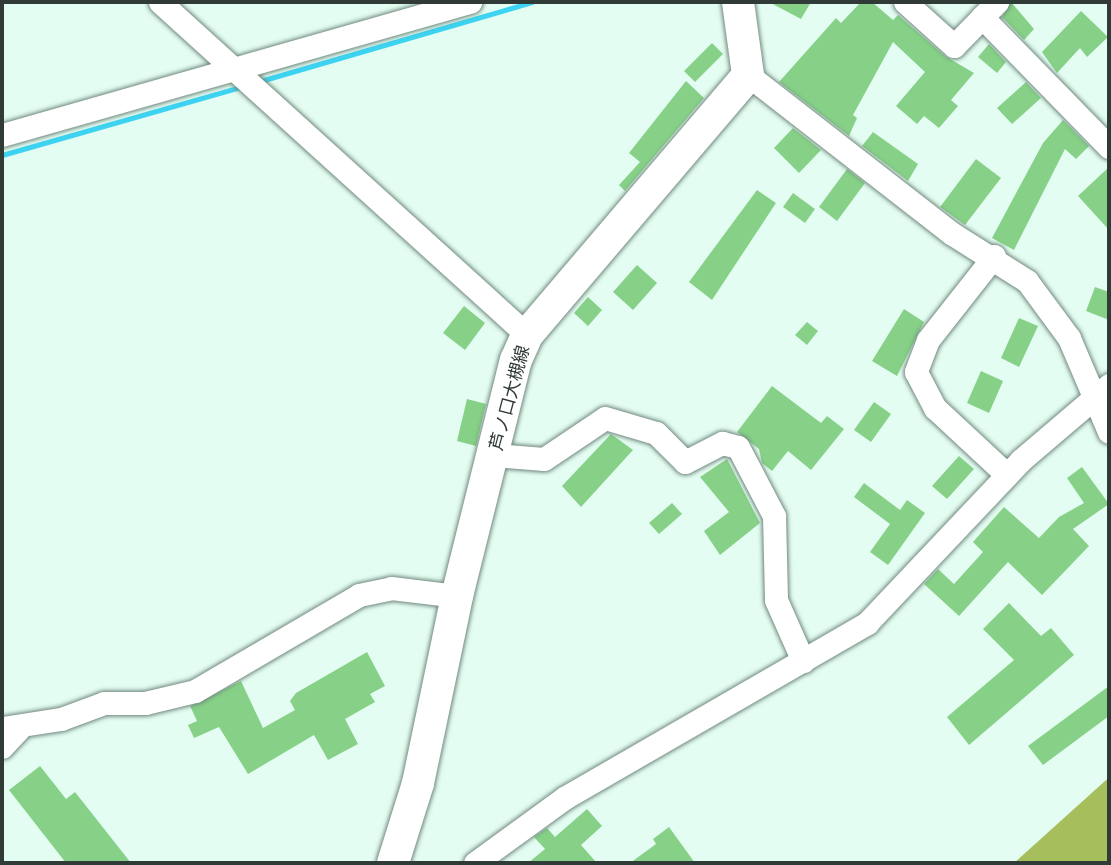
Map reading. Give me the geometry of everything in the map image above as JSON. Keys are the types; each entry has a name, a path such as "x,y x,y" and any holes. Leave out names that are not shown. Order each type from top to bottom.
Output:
{"main road":[{"path":"738,2 747,75"},
{"name":"芦ノ口大槻線","path":"393,863 418,783 457,596 527,335 747,75"}],"street":[{"path":"160,2 527,335"},
{"path":"2,135 236,71 470,2"},
{"path":"905,2 954,46 990,10 1109,147"},
{"path":"747,75 951,233 994,256 1027,281 1069,338 1103,392 1109,432"},
{"path":"994,256 928,340 916,372 935,408 1007,475"},
{"path":"475,863 566,797 867,623 1007,475 1103,392"},
{"path":"494,456 544,459 605,418 656,433 685,462 722,443 738,447 774,516 776,600 803,660"},
{"path":"2,747 10,729 104,703 145,704 195,691 359,595 391,588 457,596"}],"green space":[{"path":"1109,778 1109,863 1014,863 1105,781"}],"building":[{"path":"769,2 811,2 801,19"},
{"path":"861,2 872,2 893,20 898,15 945,56 974,73 951,100 958,106 939,128 924,116 917,124 896,106 925,72 893,42 853,115 857,118 849,136 779,82 836,18 841,23"},
{"path":"1011,2 1034,29 1024,40 1002,17"},
{"path":"1081,11 1108,37 1087,57 1080,48 1057,73 1042,52"},
{"path":"712,43 723,54 695,82 684,71"},
{"path":"989,44 1006,62 997,73 978,57"},
{"path":"686,81 704,98 625,191 619,185 640,162 629,153"},
{"path":"1026,82 1041,98 1012,124 997,108"},
{"path":"1063,120 1089,146 1076,159 1065,149 1014,250 992,238 1043,143"},
{"path":"793,128 821,150 799,173 774,148"},
{"path":"873,132 918,164 908,181 862,146"},
{"path":"976,159 1001,178 965,225 940,207"},
{"path":"1109,167 1109,230 1078,196"},
{"path":"847,169 865,183 837,221 819,207"},
{"path":"757,190 776,203 712,300 689,282"},
{"path":"793,193 815,209 805,223 783,207"},
{"path":"637,265 657,283 633,310 613,292"},
{"path":"1095,287 1109,292 1109,320 1086,311"},
{"path":"588,297 602,310 588,326 574,313"},
{"path":"464,306 485,323 465,350 443,333"},
{"path":"904,309 924,322 897,376 872,361"},
{"path":"1019,318 1038,326 1019,367 1001,358"},
{"path":"807,322 818,331 807,345 795,335"},
{"path":"981,371 1003,381 989,413 967,403"},
{"path":"772,386 821,423 827,416 844,429 811,470 788,451 772,471 762,463 759,449 737,432"},
{"path":"467,399 486,404 476,446 457,441"},
{"path":"874,402 891,414 871,442 854,430"},
{"path":"611,434 633,450 581,507 562,486"},
{"path":"959,456 974,469 947,499 932,486"},
{"path":"727,459 760,523 720,555 704,531 729,512 700,477"},
{"path":"1082,467 1109,504 1073,529 1089,546 1042,595 1008,562 959,616 924,584 938,569 954,584 983,552 973,542 1004,507 1039,538 1059,517 1084,503 1067,478"},
{"path":"864,483 900,510 907,500 925,513 888,565 870,552 890,524 854,497"},
{"path":"672,503 682,514 659,534 649,523"},
{"path":"1009,603 1041,636 1051,628 1074,655 969,745 947,717 1014,660 983,629"},
{"path":"367,652 385,686 370,694 375,702 345,719 358,744 328,760 314,735 248,774 219,727 194,738 188,725 197,721 190,706 241,681 263,728 295,710 290,701 296,693"},
{"path":"1109,686 1109,716 1043,765 1028,746"},
{"path":"40,766 66,799 75,792 131,863 66,863 9,790"},
{"path":"587,809 602,826 581,845 597,863 528,863 545,849 534,837 547,828 555,837"},
{"path":"669,827 695,863 630,863 656,844 653,839"}],"waterway":[{"path":"257,82 532,2"},
{"path":"2,155 244,86"}]}
